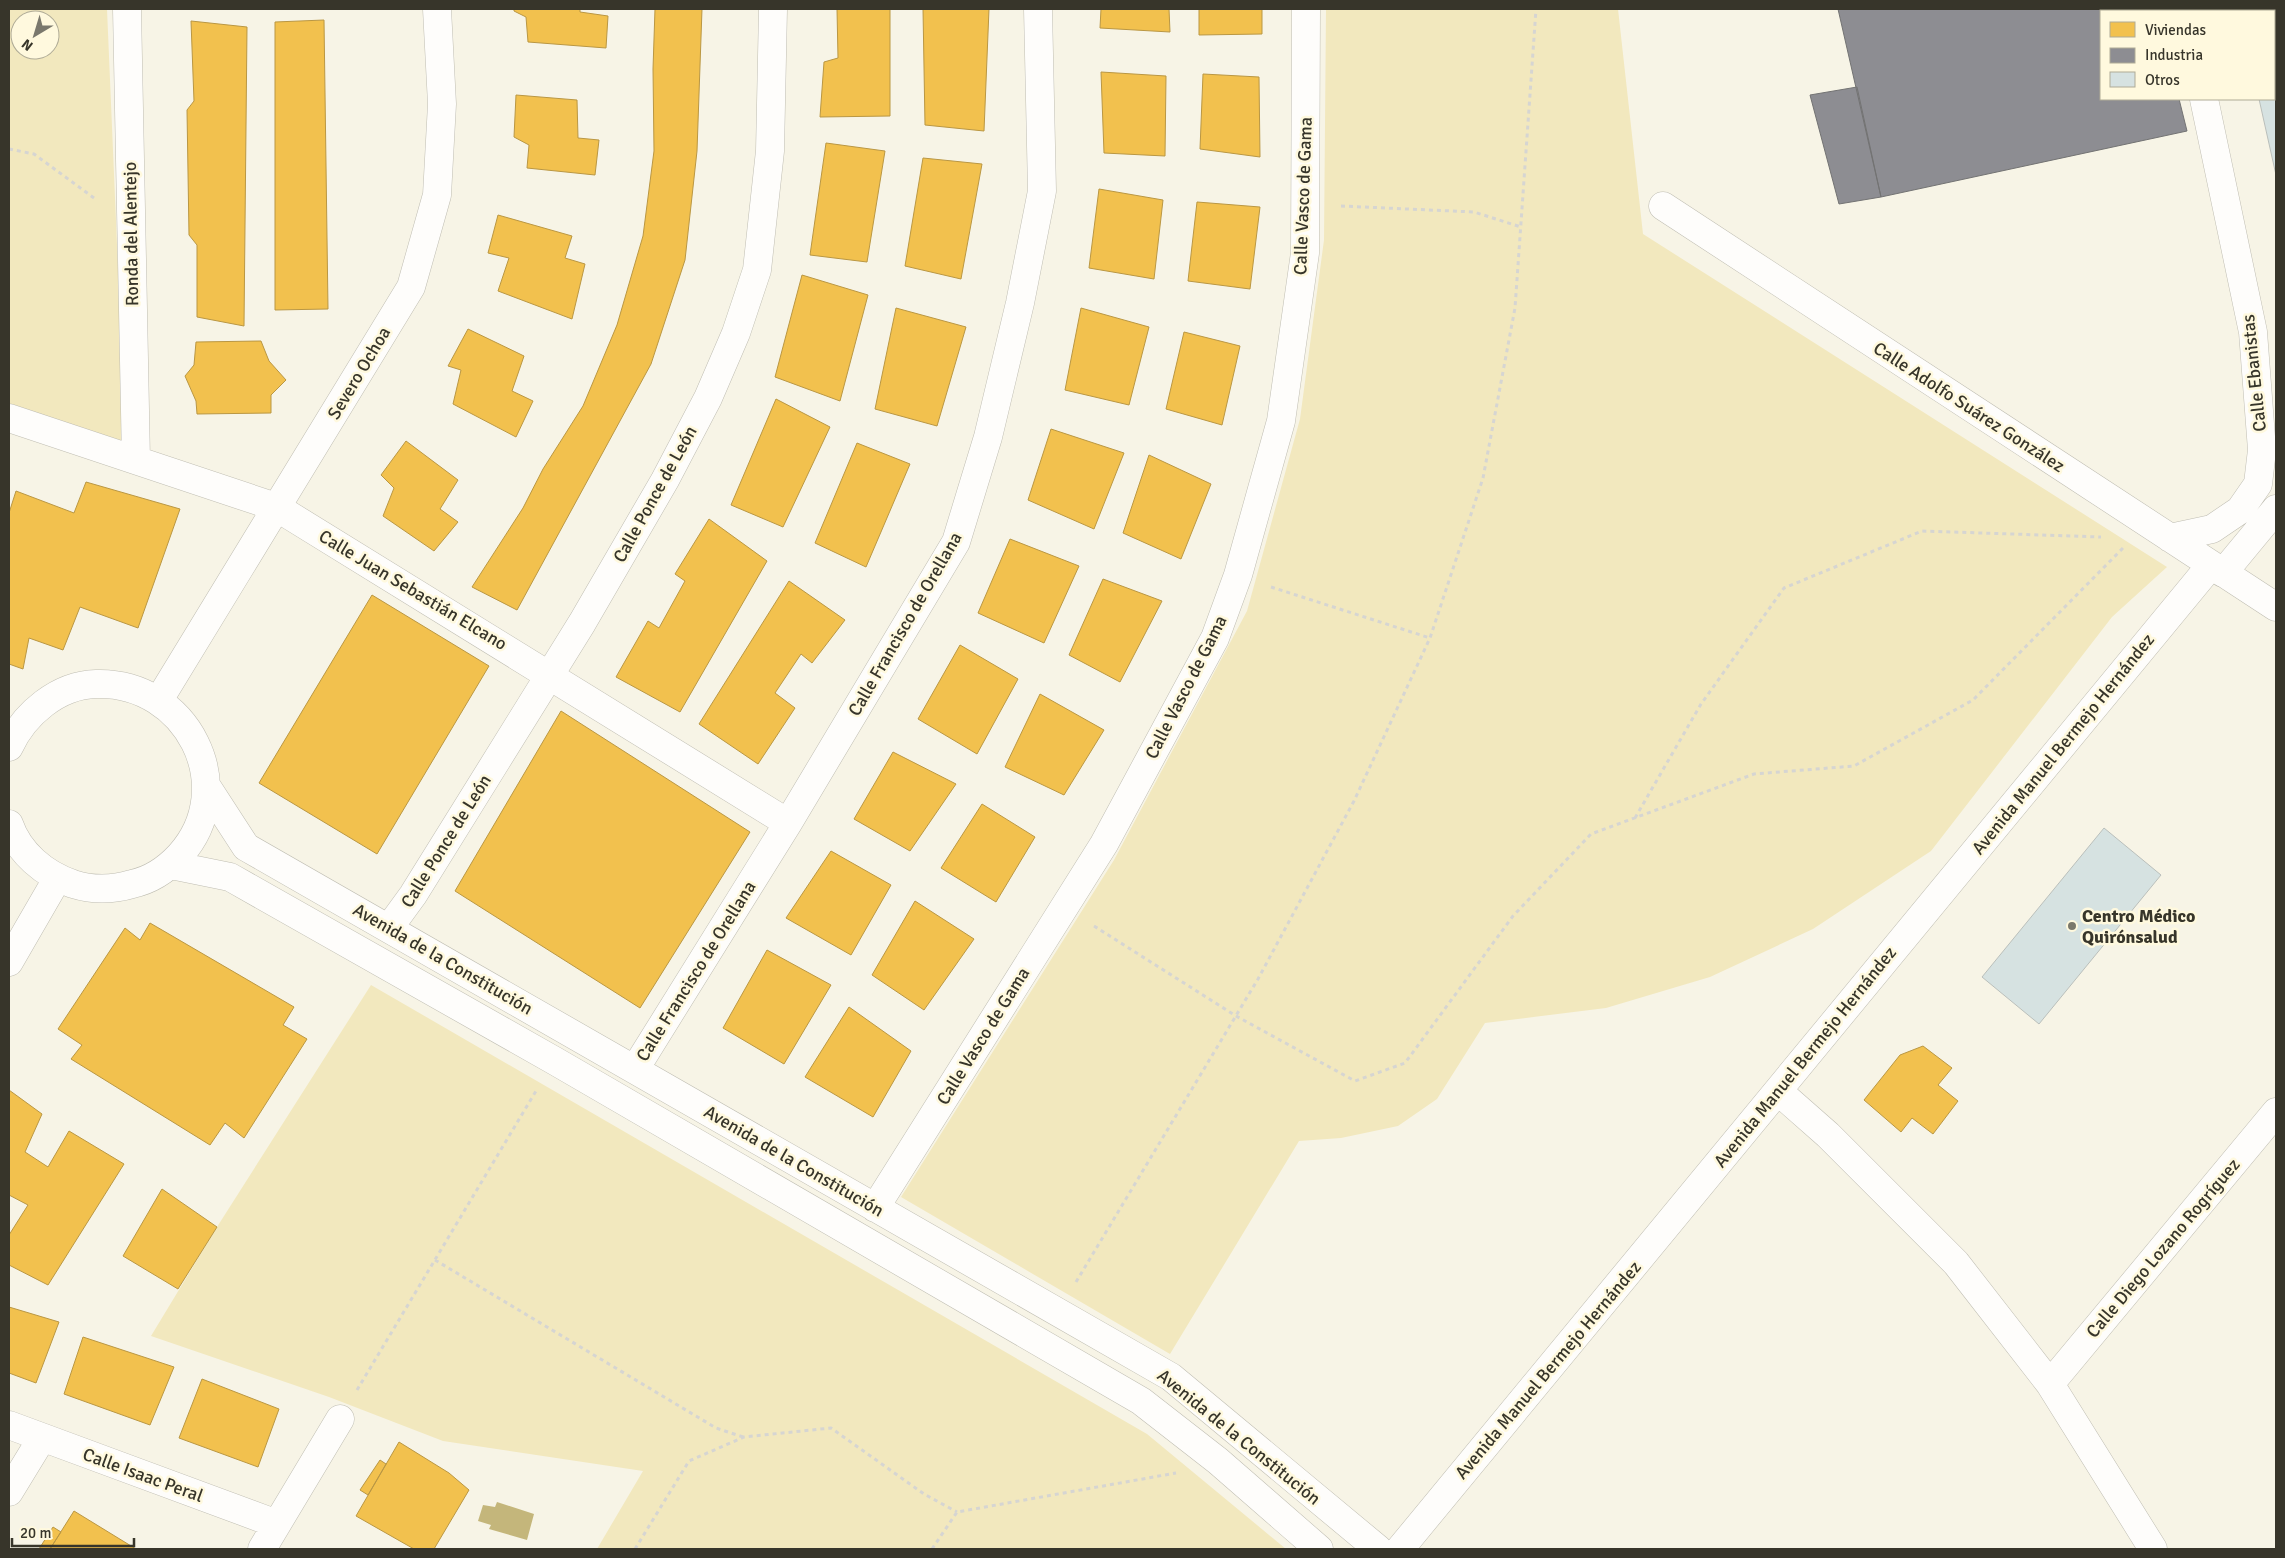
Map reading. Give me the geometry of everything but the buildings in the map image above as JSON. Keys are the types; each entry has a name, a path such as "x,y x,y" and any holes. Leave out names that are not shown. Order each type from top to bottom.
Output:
{"street":[{"name":"Ronda del Alentejo","path":"127,9 136,460"},
{"name":"Severo Ochoa","path":"159,700 411,287 437,195 442,104 437,9"},
{"name":"Calle Ponce de León","path":"389,928 413,895 550,674 665,480 708,398 736,333 757,270 770,151 773,9"},
{"name":"Calle Francisco de Orellana","path":"635,1069 788,823 956,542 990,427 1020,304 1042,192 1038,9"},
{"name":"Calle Vasco de Gama","path":"875,1208 1104,844 1215,638 1238,575 1281,422 1305,253 1306,9"},
{"name":"Calle Ebanistas","path":"2170,538 2212,529 2240,510 2258,484 2262,450 2253,332 2204,100"},
{"name":"Calle Adolfo Suárez González","path":"1663,206 2276,607"},
{"path":"2253,332 2276,370"},
{"name":"Calle Juan Sebastián Elcano","path":"9,418 276,507 550,674 788,823"},
{"name":"Avenida Manuel Bermejo Hernández","path":"1400,1549 1778,1091 2217,569 2276,509"},
{"path":"9,824 13,837 32,861 57,879 86,888 116,889 145,881 171,865 190,843 202,816 207,787 201,753 184,723 159,700 128,687 96,684 64,692 36,709 11,738"},
{"name":"Avenida de la Constitución","path":"207,787 246,847 1171,1377 1378,1549"},
{"name":"Avenida de la Constitución","path":"171,865 230,877 555,1061 1141,1401 1218,1461 1319,1549"},
{"path":"9,962 57,879"},
{"path":"1778,1091 1828,1135 1956,1263 2050,1384 2153,1549"},
{"name":"Calle Diego Lozano Rogríguez","path":"2050,1384 2276,1112"},
{"path":"262,1549 340,1419"},
{"name":"Calle Isaac Peral","path":"9,1425 277,1524"},
{"path":"9,1492 42,1438"}],"path":[{"path":"1057,1312 1258,979 1354,801 1430,638 1483,478 1515,308 1536,9"},
{"path":"9,149 34,154 72,180 107,209 131,209"},
{"path":"1305,205 1474,212 1521,226"},
{"path":"1635,818 1701,704 1784,588 1922,531 2104,537"},
{"path":"1064,907 1236,1016 1355,1081 1405,1063 1513,916 1591,834 1754,774 1854,766 1973,700 2126,545"},
{"path":"1238,575 1430,638"},
{"path":"340,1419 555,1061"},
{"path":"435,1260 716,1428 744,1437"},
{"path":"635,1549 689,1461 744,1437 831,1428 924,1494 957,1512 1175,1474 1218,1461"},
{"path":"932,1549 957,1512"}],"shaded area":[{"path":"9,9 107,9 126,457 9,418"},
{"path":"1326,9 1618,9 1643,234 2167,567 2112,617 1931,851 1813,929 1710,977 1606,1008 1485,1023 1437,1099 1398,1126 1341,1138 1299,1141 1170,1354 901,1197 1114,860 1247,611 1300,419 1324,240"},
{"path":"371,985 1147,1434 1286,1549 597,1549 643,1471 443,1441 329,1397 151,1336 217,1227"},
{"path":"497,1502 534,1514 527,1540 489,1529 491,1525 478,1521 483,1505 495,1507"}],"place":[{"name":"Centro Médico Quirónsalud","path":"2072,926"}]}
